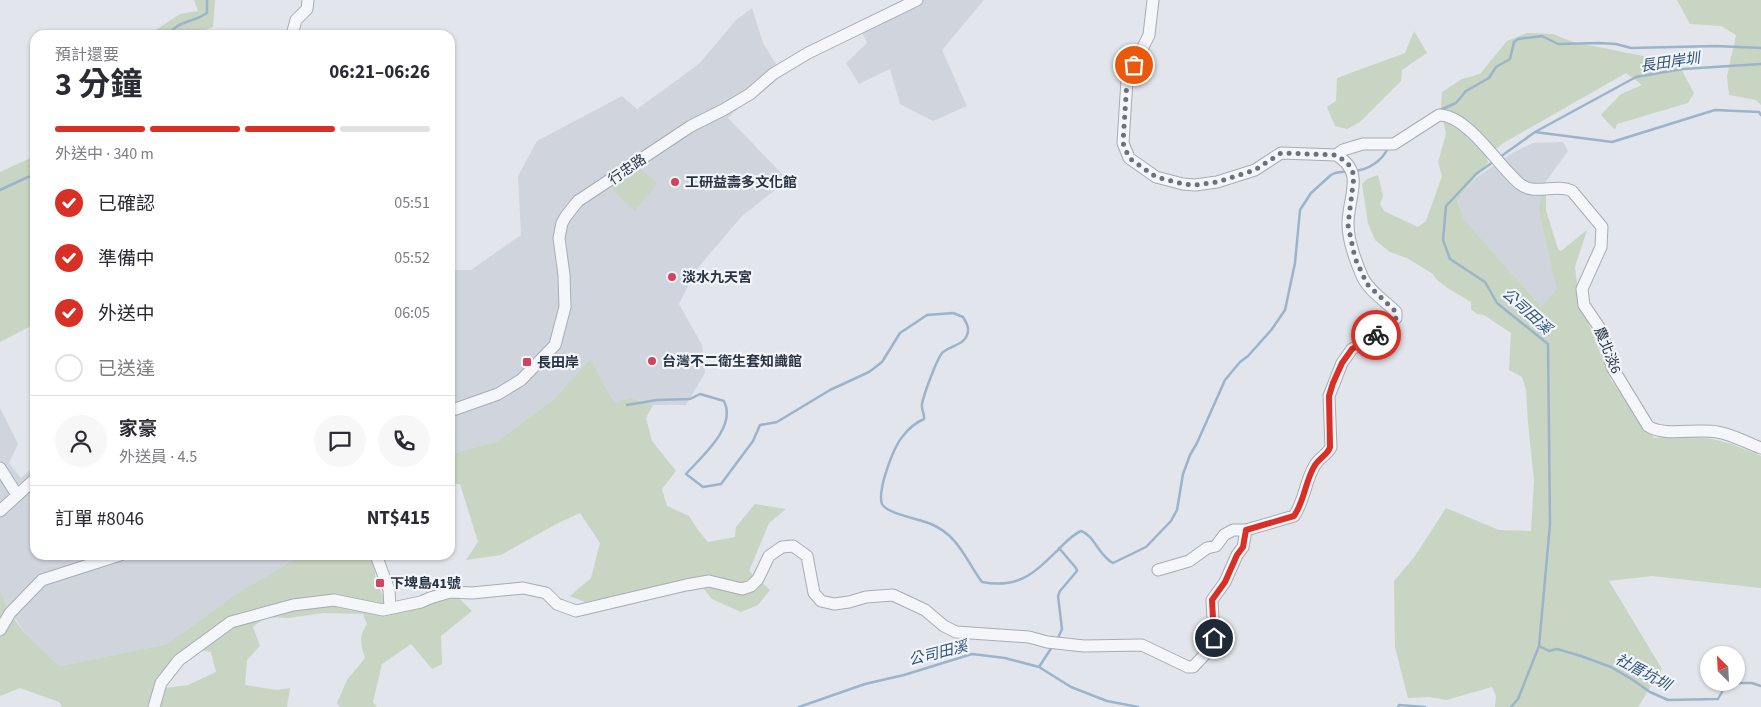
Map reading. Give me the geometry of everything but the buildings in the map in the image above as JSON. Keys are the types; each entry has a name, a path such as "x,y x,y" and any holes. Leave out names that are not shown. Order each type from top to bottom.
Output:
{"street":[{"path":"293,30 296,20 307,9 308,0"},
{"name":"行忠路","path":"455,409 498,394 521,380 555,345 565,306 564,275 559,238 566,216 578,201 691,126 750,94 773,74 808,53 917,0"},
{"path":"1153,0 1149,36 1127,80 1123,143 1129,158 1156,177 1195,185 1217,182 1255,170 1281,153 1336,155 1345,161 1352,171 1348,225 1355,258 1367,284 1396,312 1396,318 1379,334 1352,349 1342,363 1329,396 1330,447 1328,453 1316,463 1310,474 1304,499 1294,516 1246,530 1233,530 1224,536 1216,546 1207,548 1189,561 1158,570"},
{"name":"農北淡6","path":"1336,155 1343,150 1363,144 1390,145 1439,115 1447,115 1473,132 1521,185 1536,190 1566,188 1572,191 1602,227 1601,247 1582,289 1584,305 1601,330 1612,367 1648,426 1656,431 1694,430 1718,432 1761,448"},
{"path":"0,468 17,495"},
{"path":"0,511 30,483"},
{"path":"154,707 161,683 179,660 231,622 293,605 334,600 376,610 422,602 450,592 472,593 523,588 546,593 557,604 576,611 701,582 709,581 742,588 751,586 758,579 769,556 782,547 793,546 807,556 814,593 821,601 834,604 866,597 893,595 925,610 944,626 956,632 1028,637 1047,642 1084,646 1142,645 1188,667 1194,667 1213,646 1212,600 1225,582 1237,555 1243,547 1246,530"},
{"path":"0,630 10,613 42,580 104,560"},
{"path":"378,560 389,590 390,608"}],"shaded area":[{"path":"909,0 984,0 942,50 967,106 933,121 900,104 890,69 859,84 846,63 867,43 859,26"},
{"path":"752,8 763,43 779,69 728,118 788,180 742,216 696,270 679,304 702,345 705,373 686,405 653,405 631,398 614,404 590,359 554,399 496,442 455,453 455,270 471,270 521,235 518,176 537,141 622,96 637,109 699,64 736,20"},
{"path":"1563,142 1568,151 1544,184 1538,208 1558,289 1541,307 1464,219 1457,200 1477,177 1512,153 1533,143"},
{"path":"0,408 18,444 9,463 21,478 30,470 30,560 293,560 239,592 167,644 60,666 31,641 2,600 0,588"}],"green space":[{"path":"194,0 215,0 213,27 205,30 156,30 180,14 198,11"},
{"path":"1677,0 1761,0 1761,105 1756,100 1729,95 1727,76 1736,35 1721,26 1690,24"},
{"path":"1414,31 1427,53 1402,70 1401,81 1360,122 1347,129 1335,126 1327,107 1336,101 1337,78 1405,53"},
{"path":"1527,33 1553,34 1573,42 1678,63 1694,93 1688,103 1617,124 1615,130 1601,115 1621,94 1642,85 1626,73 1505,142 1486,156 1488,162 1457,200 1464,219 1541,307 1557,289 1538,208 1541,195 1546,194 1546,210 1558,249 1561,251 1587,230 1575,267 1579,300 1611,380 1654,438 1687,435 1708,438 1732,444 1761,456 1761,588 1652,576 1609,581 1662,669 1638,707 1495,707 1496,696 1492,687 1446,700 1429,697 1408,698 1395,647 1394,581 1415,556 1446,508 1499,530 1531,531 1534,481 1526,390 1522,377 1509,370 1511,333 1484,315 1477,314 1471,309 1471,302 1449,289 1437,280 1433,274 1407,258 1390,252 1375,240 1368,223 1362,184 1367,179 1378,175 1383,196 1380,204 1384,211 1418,227 1426,221 1442,176 1438,162 1446,134 1441,109 1442,92 1462,79 1480,74 1507,41"},
{"path":"30,158 30,327 0,342 0,172"},
{"path":"639,168 657,183 635,211 611,186"},
{"path":"590,359 614,403 631,398 653,405 646,418 652,441 676,471 662,489 667,506 689,516 708,542 735,537 736,527 755,504 786,509 769,523 749,571 770,590 758,605 741,612 712,599 695,578 585,602 570,596 591,578 600,543 580,513 556,524 501,555 466,560 478,542 460,484 455,484 455,453 496,442 554,399"},
{"path":"293,560 374,560 376,583 393,612 458,597 472,611 441,636 442,664 432,669 411,644 382,664 373,702 377,707 340,707 337,703 347,680 365,658 361,640 367,624 363,614 323,613 289,618 266,617 253,627 260,646 247,660 245,685 277,690 290,688 287,707 62,707 59,702 20,688 0,696 0,588 3,599 16,621 32,641 60,666 167,644 239,592","holes":["190,648 211,652 216,672 188,685 165,688 174,657"]}],"waterway":[{"path":"172,30 179,25 207,13 207,0"},
{"path":"1438,111 1456,103 1466,91 1489,78 1496,67 1510,59 1514,42 1518,39 1542,36 1558,44 1599,43 1616,44 1631,48 1716,46 1761,48"},
{"name":"長田岸圳","path":"1535,132 1636,77 1683,69 1761,64"},
{"name":"公司田溪","path":"1500,157 1535,132 1612,142 1715,110 1759,112 1761,115"},
{"path":"1354,171 1374,164 1388,148"},
{"name":"公司田溪","path":"1493,162 1476,174 1446,206 1443,240 1450,259 1485,282 1497,303 1548,344 1550,524 1539,646 1518,699 1511,707"},
{"path":"627,405 657,400 690,399 700,394 724,401 727,411 722,431 686,474 703,487 721,484 753,441 760,425 777,422 830,390 869,372 882,362 900,333 927,315 953,313 963,317 968,328 967,335 963,341 942,353 925,393 922,404 924,419 905,433 891,458 882,489 882,504 890,511 941,529 961,549 982,582 1007,583 1026,577 1042,565 1072,536 1081,531 1086,533 1104,556 1113,563 1146,547 1171,521 1177,510 1183,474 1190,455 1225,380 1272,329 1285,310 1295,263 1300,210 1311,193 1331,175 1348,171"},
{"path":"0,190 30,177"},
{"path":"1057,640 1062,629 1058,596 1077,571 1059,548"},
{"name":"社厝坑圳","path":"1539,646 1549,651 1557,649 1611,667 1650,692 1668,700 1718,699 1727,683 1752,683 1761,686"},
{"path":"1039,667 1052,647"},
{"name":"公司田溪","path":"799,707 865,684 904,675 972,654 1005,658 1039,667 1071,687 1107,701 1138,707"},
{"name":"公司田溪","path":"1398,707 1399,705 1425,707"}],"way so far":[{"path":"1134,65 1127,80 1123,143 1129,158 1156,177 1195,185 1217,182 1255,170 1281,153 1336,155 1351,167 1354,176 1348,225 1355,258 1367,284 1396,312 1396,318 1376,335"}],"place":[{"name":"工研益壽多文化館","path":"675,182"},
{"name":"淡水九天宮","path":"672,277"},
{"name":"台灣不二衛生套知識館","path":"652,361"},
{"name":"長田岸","path":"527,362"},
{"name":"下埤島41號","path":"380,583"}],"route":[{"path":"1214,638 1212,600 1225,582 1237,555 1243,547 1246,530 1294,516 1296,513 1304,499 1310,474 1316,463 1328,453 1330,447 1329,396 1333,383 1342,363 1352,349 1376,335"}]}
